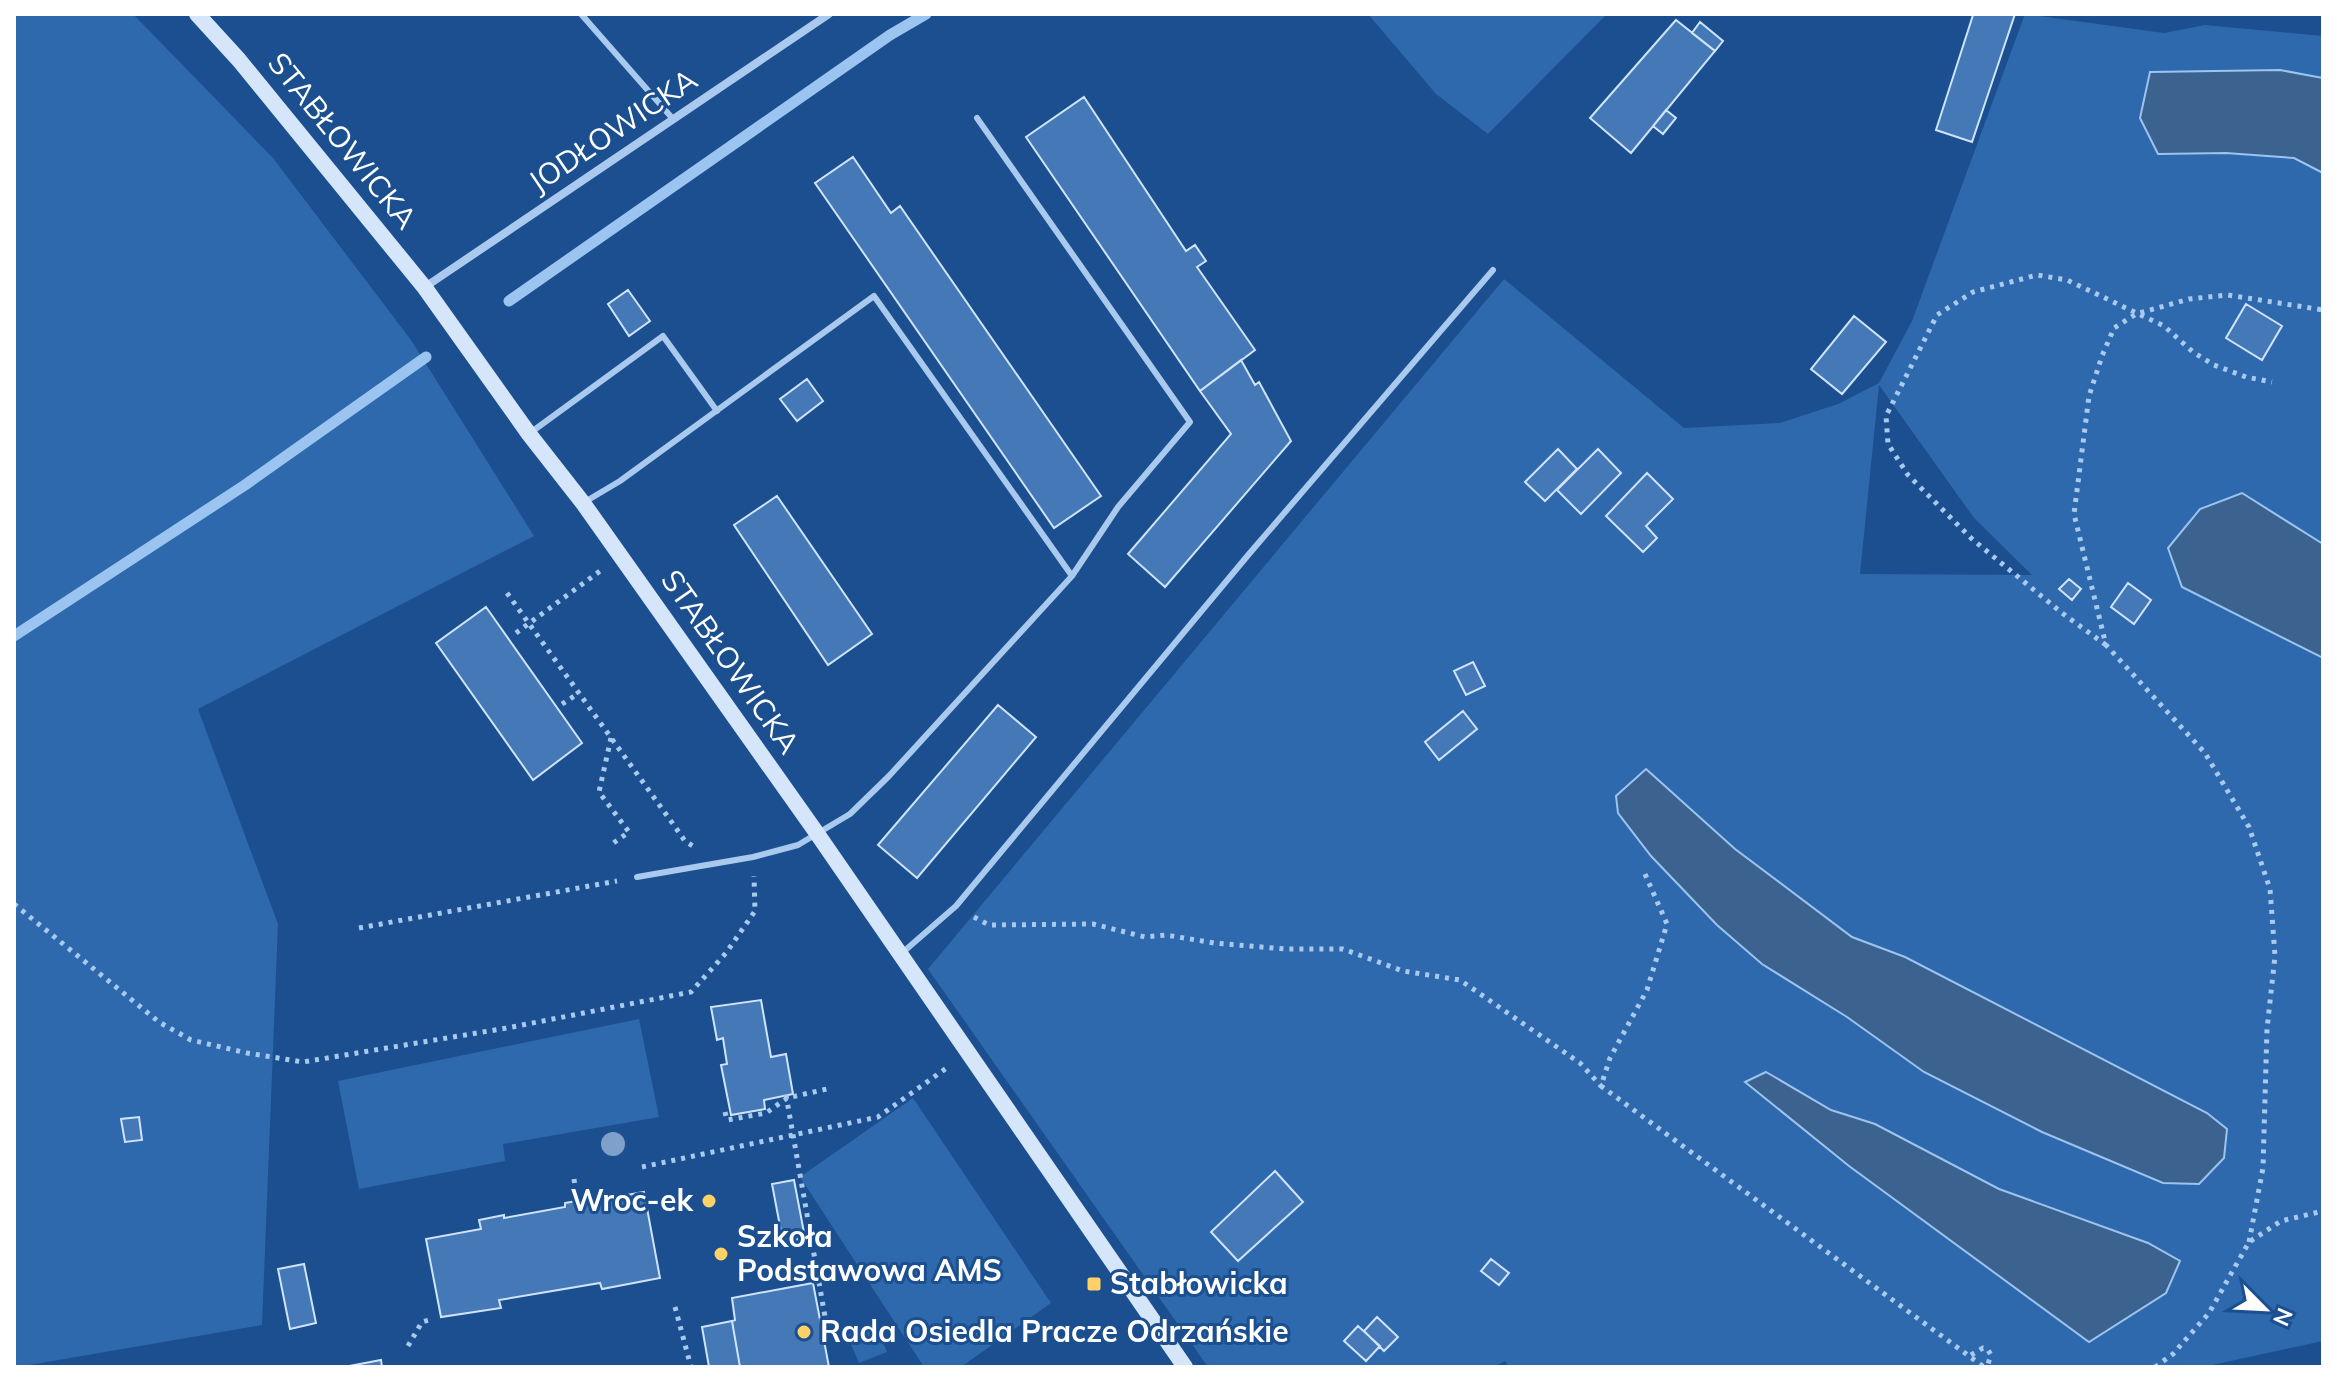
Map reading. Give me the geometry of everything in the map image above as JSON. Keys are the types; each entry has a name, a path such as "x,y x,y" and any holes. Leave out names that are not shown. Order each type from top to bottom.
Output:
{"street":[{"name":"STABŁOWICKA","path":"197,14 239,60 425,288 529,434 583,503 816,832 1185,1367"},
{"name":"JODŁOWICKA","path":"425,288 829,14"}],"lane":[{"path":"581,14 673,119"},
{"path":"637,877 753,857 798,845 850,814 889,776 1072,576 1118,507 1190,422 977,118"},
{"path":"900,954 956,906 1249,554 1493,270"},
{"path":"583,503 620,481 874,296 1072,576"},
{"path":"529,434 663,336 717,411"}],"path":[{"path":"2155,1367 2173,1354 2209,1313 2249,1242 2263,1168 2267,1029 2275,956 2270,889 2249,827 2205,753 2106,645 1972,539 1908,475 1888,444 1886,416 1937,315 1973,292 2037,275 2067,280 2164,326 2193,352 2214,365 2246,377 2272,382"},
{"path":"2106,645 2074,514 2089,396 2114,328 2136,314 2189,299 2228,295 2323,310"},
{"path":"516,633 601,571"},
{"path":"507,593 685,841 710,855 713,864"},
{"path":"562,704 579,693"},
{"path":"611,737 599,792 629,832 612,844"},
{"path":"14,904 159,1022 191,1040 303,1062 507,1028 691,992 726,953 755,911 753,857"},
{"path":"1601,1086 1610,1058 1647,990 1667,924 1645,874"},
{"path":"359,928 637,877"},
{"path":"956,906 989,925 1093,924 1145,937 1166,935 1285,949 1343,949 1403,971 1460,980 1580,1063 1601,1086 1985,1367 1991,1355 1983,1348 1971,1355"},
{"path":"642,1167 878,1117 949,1067"},
{"path":"725,1112 727,1120 766,1113 787,1097 827,1089"},
{"path":"787,1097 827,1328 822,1329"},
{"path":"574,1179 577,1201"},
{"path":"2249,1242 2281,1221 2323,1211"},
{"path":"675,1307 691,1367"},
{"path":"408,1346 422,1322 429,1320"}],"shaded area":[{"path":"14,14 133,14 273,158 411,340 534,536 198,709 278,924 262,1325 18,1367 14,1367"},
{"path":"1368,14 1607,14 1488,134 1436,94"},
{"path":"2025,14 2164,33 2205,25 2323,36 2323,544 2242,493 2296,645 2323,658 2323,1341 2203,1367 1509,1367 1505,1361 1494,1367 1208,1367 928,969 1504,279 1684,428 1780,423 1838,404 1879,383 1912,321","holes":["1879,385 1974,518 2032,575 1860,574","1558,449 1577,469 1598,449 1621,473 1581,513 1557,490 1545,501 1525,482","1647,474 1672,499 1646,526 1657,538 1643,552 1606,516","1473,662 1485,686 1466,695 1454,672","1463,712 1477,730 1439,759 1425,742","1646,769 1735,849 1852,937 1905,957 2207,1113 2199,1184 2162,1183 2042,1132 1924,1072 1717,925 1650,856 1619,813 1616,796","1766,1073 1831,1110 1875,1124 1999,1189 2148,1243 1849,1166 1746,1083","1377,1318 1398,1337 1385,1350 1380,1346 1365,1361 1344,1341 1358,1326 1364,1331"]},
{"path":"2280,70 2323,78 2323,173 2294,158 2226,153 2158,154 2140,118 2150,72"},
{"path":"2242,493 2323,544 2323,658 2182,587 2168,548 2200,509"},
{"path":"1646,769 1735,849 1852,937 1905,957 2207,1113 2227,1129 2224,1158 2199,1184 2163,1183 2042,1132 1924,1072 1847,1017 1762,964 1717,925 1651,856 1618,813 1616,796"},
{"path":"639,1019 659,1117 503,1144 505,1161 359,1189 338,1081"},
{"path":"1766,1072 1831,1110 1875,1124 1999,1189 2148,1243 2180,1261 2166,1293 2089,1342 1849,1166 1745,1082"},
{"path":"913,1098 1051,1303 961,1367 924,1367 800,1177"},
{"path":"876,1324 887,1352 859,1363 847,1335"}],"building":[{"path":"1968,14 2015,14 1972,142 1936,130 1973,15"},
{"path":"1676,20 1715,51 1631,153 1590,118"},
{"path":"1700,22 1723,41 1715,51 1692,33"},
{"path":"1084,97 1186,251 1195,245 1206,261 1197,267 1255,350 1200,391 1026,137"},
{"path":"1666,110 1676,118 1663,134 1653,126"},
{"path":"853,157 891,213 900,206 1101,496 1054,528 815,183"},
{"path":"628,290 650,321 629,336 608,304"},
{"path":"2246,304 2282,326 2262,360 2226,338"},
{"path":"1854,316 1886,342 1842,394 1811,369"},
{"path":"1241,360 1255,385 1259,382 1291,441 1165,587 1128,554 1231,434 1200,391"},
{"path":"807,379 823,401 797,421 780,399"},
{"path":"1558,449 1577,469 1545,501 1525,482"},
{"path":"1598,449 1621,473 1581,514 1557,490"},
{"path":"1647,473 1673,499 1646,526 1657,538 1643,552 1606,516"},
{"path":"777,496 872,634 828,665 734,525"},
{"path":"2069,579 2081,589 2072,600 2059,589"},
{"path":"2128,583 2151,600 2134,624 2111,607"},
{"path":"486,607 582,743 533,780 436,643"},
{"path":"1473,662 1485,686 1466,695 1454,671"},
{"path":"998,705 1036,737 917,878 878,845"},
{"path":"1463,711 1477,729 1439,760 1425,742"},
{"path":"761,1000 771,1057 786,1054 793,1094 764,1100 765,1109 731,1115 721,1065 727,1064 723,1038 717,1040 711,1007"},
{"path":"139,1117 142,1140 125,1142 121,1119"},
{"path":"1275,1171 1303,1202 1238,1261 1211,1232"},
{"path":"794,1180 805,1238 783,1242 772,1184"},
{"path":"644,1192 660,1278 602,1289 600,1283 499,1300 501,1308 441,1317 426,1239 481,1229 479,1220 565,1207 565,1203 587,1199 588,1202"},
{"path":"1491,1259 1509,1273 1499,1285 1481,1271"},
{"path":"304,1264 316,1323 290,1329 278,1269"},
{"path":"813,1283 829,1367 740,1367 732,1321 735,1320 732,1298"},
{"path":"1377,1317 1398,1337 1384,1351 1364,1331"},
{"path":"732,1321 740,1367 709,1367 702,1327"},
{"path":"1358,1326 1380,1346 1366,1361 1344,1341"},
{"path":"381,1360 382,1367 344,1367"}],"waterway":[{"path":"509,301 890,35 926,14"},
{"path":"14,636 245,485 426,357"}],"place":[{"name":"Wroc-ek","path":"709,1201"},
{"name":"Szkoła Podstawowa AMS","path":"721,1254"},
{"name":"Stabłowicka","path":"1094,1284"},
{"name":"Rada Osiedla Pracze Odrzańskie","path":"804,1332"}]}
